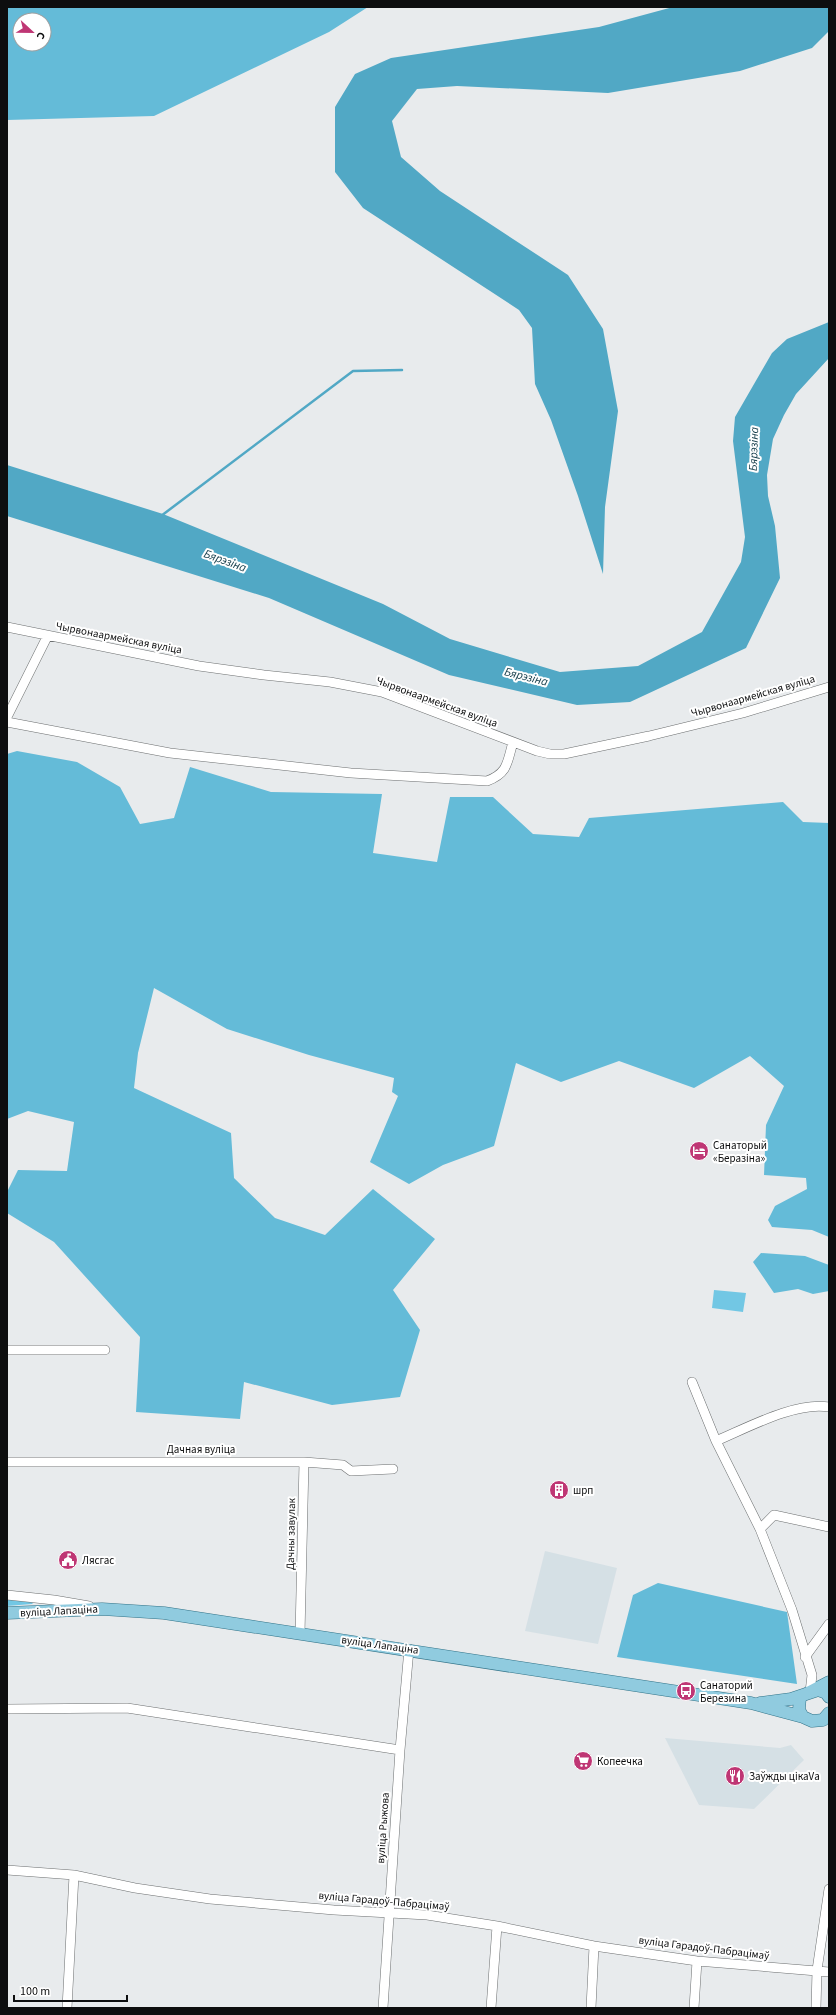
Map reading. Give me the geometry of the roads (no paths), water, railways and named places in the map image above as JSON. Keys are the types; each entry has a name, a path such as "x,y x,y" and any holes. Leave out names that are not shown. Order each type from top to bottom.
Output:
{"main road":[{"name":"вуліца Лапаціна","path":"7,1613 102,1609 164,1613 409,1649 751,1703 803,1717 812,1721 827,1718"},
{"name":"вуліца Лапаціна","path":"803,1717 799,1710 798,1701 802,1696 829,1682"},
{"path":"810,1692 823,1691 829,1697"},
{"name":"вуліца Лапаціна","path":"751,1703 791,1699 810,1692"}],"street":[{"name":"Чырвонаармейская вуліца","path":"7,627 47,637 199,666 330,682 382,692 537,751 550,754 564,754 665,732 742,713 829,687"},
{"path":"7,717 47,637"},
{"path":"7,722 170,753 351,773 487,781 499,777 505,769 513,742"},
{"path":"7,1350 105,1350"},
{"path":"692,1382 716,1441 760,1529 792,1610 805,1657 812,1675 810,1692"},
{"path":"716,1441 788,1411 808,1406 829,1407"},
{"name":"Дачная вуліца","path":"7,1462 304,1462 343,1465 351,1471 393,1469"},
{"name":"Дачны завулак","path":"300,1634 302,1607 304,1462"},
{"path":"760,1529 774,1515 829,1527"},
{"path":"7,1595 54,1600 102,1609"},
{"path":"805,1657 829,1624"},
{"name":"вуліца Рыжова","path":"383,2008 400,1750 409,1649"},
{"path":"7,1709 127,1708 400,1750"},
{"name":"вуліца Гарадоў-Пабрацімаў","path":"7,1870 74,1876 135,1888 210,1899 427,1915 497,1926 594,1946 697,1962 829,1972"},
{"path":"67,2008 74,1876"},
{"path":"816,2008 818,1970 829,1889"},
{"path":"491,2008 497,1926"},
{"path":"591,2008 594,1946"},
{"path":"694,2008 697,1962"}],"water":[{"path":"673,7 829,7 829,31 812,48 740,71 608,93 457,86 417,89 392,121 401,157 440,191 568,275 603,329 618,411 605,507 603,574 578,496 551,420 535,384 532,328 519,310 363,208 335,172 335,107 355,74 391,58 599,27"},
{"name":"Бярэзіна","path":"829,322 829,358 796,394 773,439 767,475 768,496 775,526 780,578 746,648 630,702 577,705 449,675 269,598 7,516 7,465 163,514 383,604 450,639 560,672 638,666 702,632 741,562 745,537 733,441 735,417 772,353 787,339"}],"waterway":[{"path":"161,516 353,371 402,370"}],"place":[{"name":"Санаторый «Беразіна»","path":"699,1151"},
{"name":"шрп","path":"559,1490"},
{"name":"Лясгас","path":"68,1560"},
{"name":"Санаторий Березина","path":"686,1691"},
{"name":"Копеечка","path":"583,1761"},
{"name":"Заўжды цікаVа","path":"735,1776"}]}
